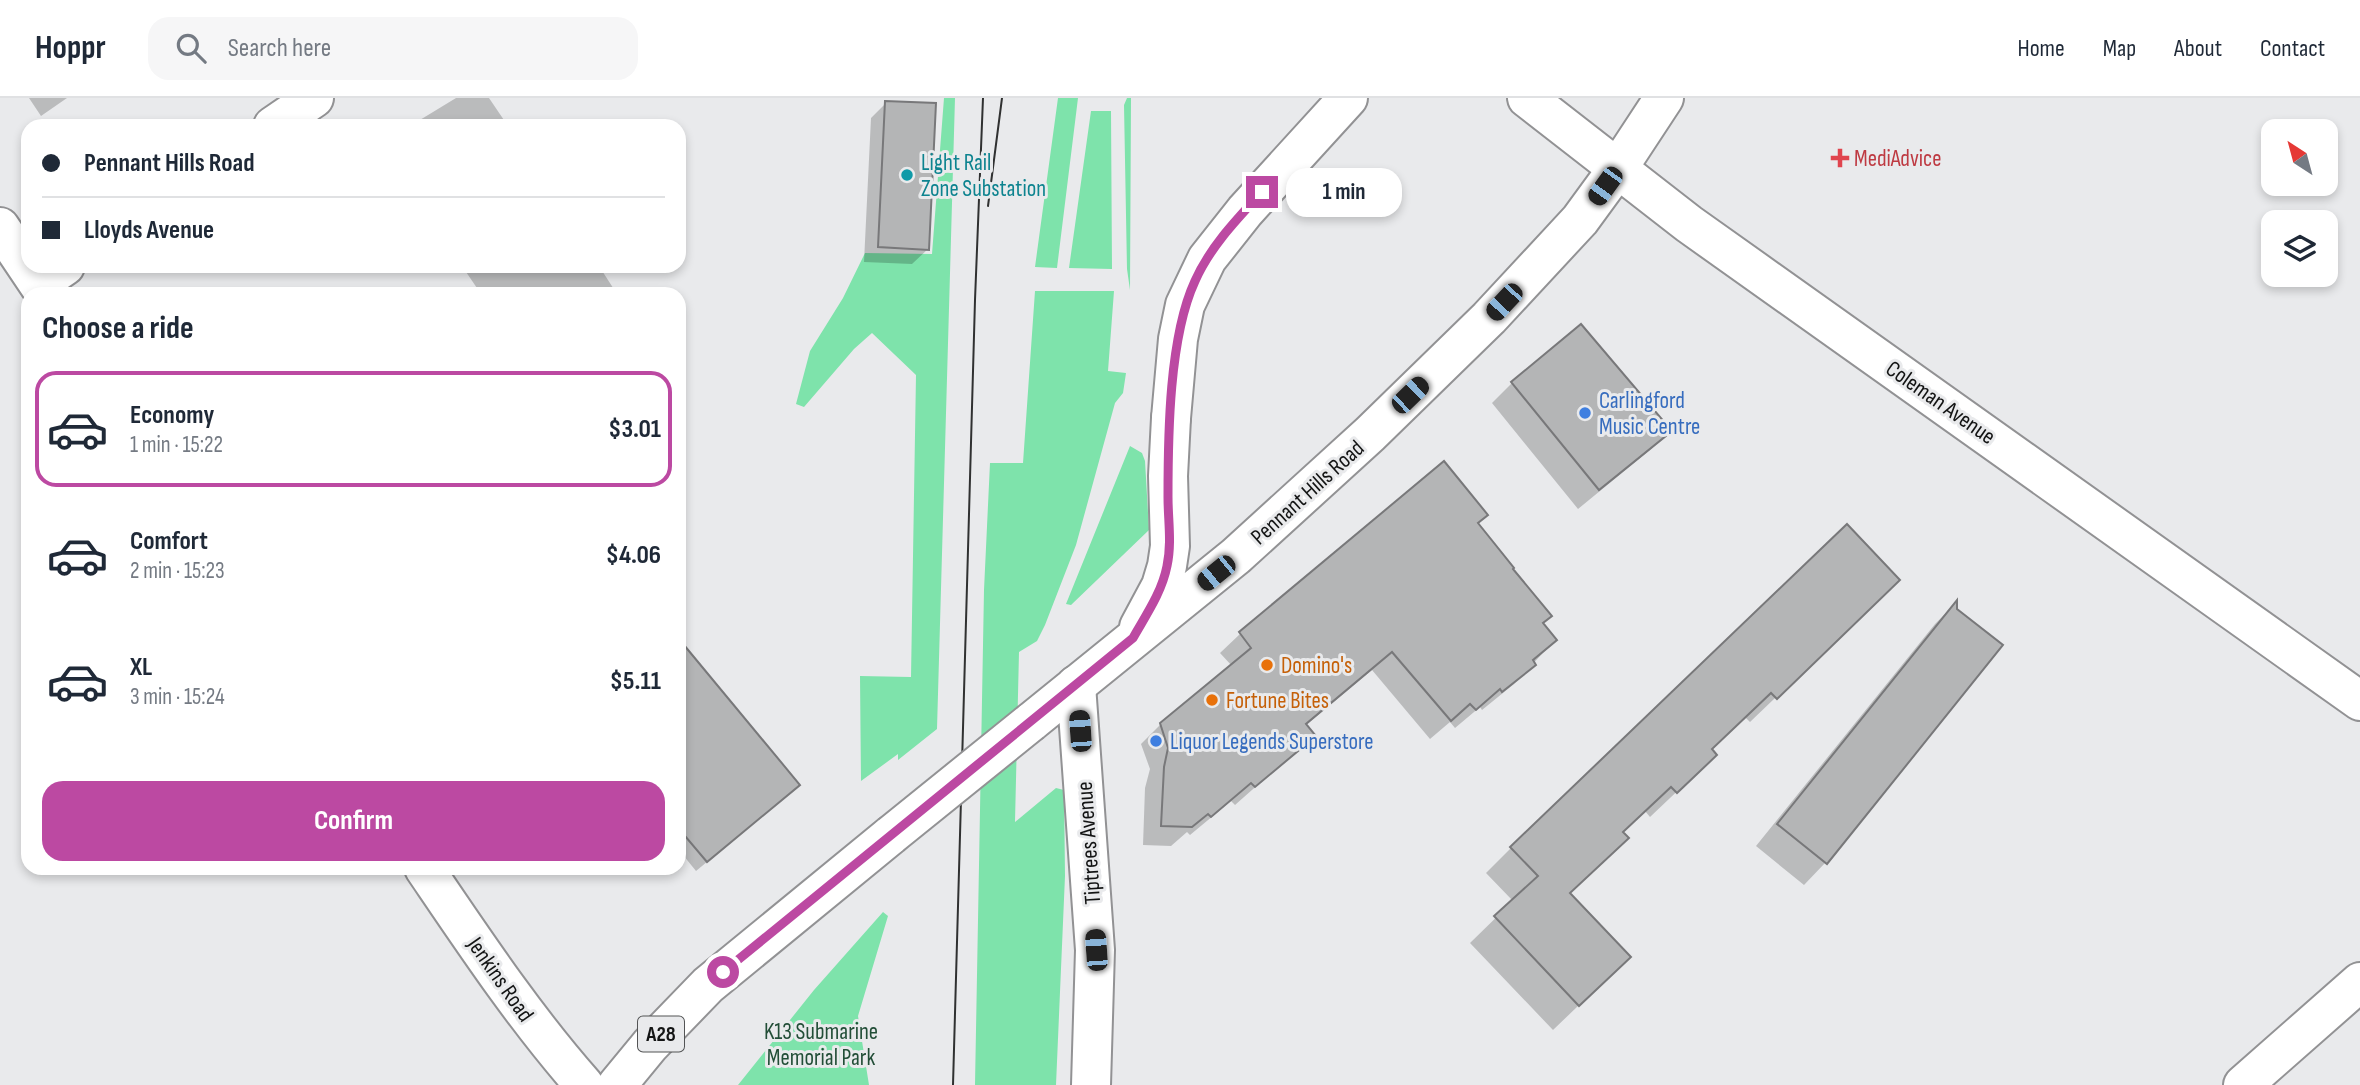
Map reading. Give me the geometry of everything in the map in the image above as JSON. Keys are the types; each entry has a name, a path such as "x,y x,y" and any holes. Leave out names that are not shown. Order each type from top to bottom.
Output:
{"main road":[{"path":"282,119 314,98"},
{"path":"1133,638 1161,586 1167,566 1170,546 1168,476 1171,418 1178,339 1185,305 1207,259 1245,211 1348,98"},
{"name":"Coleman Avenue","path":"1527,98 1689,224 2360,701"},
{"name":"Pennant Hills Road","path":"617,1085 708,985 1236,556 1380,424 1489,318 1580,220 1664,98"},
{"path":"0,227 21,250"},
{"name":"Tiptrees Avenue","path":"1076,685 1096,950 1091,1085"},
{"name":"Jenkins Road","path":"429,875 497,977 555,1053 584,1085"},
{"path":"2243,1085 2360,982"}],"green space":[{"path":"944,98 955,98 937,729 898,760 898,754 861,781 860,676 911,677 916,375 872,333 854,349 804,407 796,404 810,351 843,298 865,253 932,254"},
{"path":"1058,98 1078,98 1057,268 1035,267"},
{"path":"1127,98 1131,98 1130,290 1127,269 1124,105"},
{"path":"1091,111 1111,111 1112,269 1069,268"},
{"path":"1035,291 1114,291 1108,371 1126,373 1123,393 1115,403 1076,545 1037,641 1019,652 1015,822 1056,788 1064,790 1065,876 1056,1085 975,1085 984,590 990,463 1023,463"},
{"path":"1130,446 1142,453 1145,461 1149,530 1071,605 1066,604"},
{"name":"K13 Submarine Memorial Park","path":"883,912 888,916 858,1016 869,1085 738,1085 814,990"}],"building":[{"name":"Light Rail Zone Substation","path":"885,101 936,103 929,250 878,247"},
{"path":"1581,324 1672,431 1599,490 1511,382"},
{"path":"1444,461 1488,515 1478,523 1552,616 1543,623 1557,640 1533,660 1536,665 1502,692 1500,689 1476,710 1470,704 1451,721 1392,652 1306,724 1316,736 1255,787 1251,783 1211,817 1208,814 1192,827 1161,826 1164,767 1168,748 1160,723 1251,648 1239,632"},
{"path":"1847,524 1900,580 1777,699 1771,693 1712,749 1717,755 1677,793 1671,787 1623,832 1629,838 1570,893 1631,957 1579,1006 1494,916 1538,876 1510,847"},
{"path":"1957,600 1957,609 2003,645 1827,864 1777,824"},
{"path":"686,647 800,785 707,862 686,837"}],"tram line":[{"path":"953,1085 983,98"},
{"path":"988,206 1002,98"}],"place":[{"name":"MediAdvice","path":"1840,158"},
{"name":"Light Rail Zone Substation","path":"907,175"},
{"name":"Carlingford Music Centre","path":"1585,413"},
{"name":"Domino's","path":"1267,665"},
{"name":"Fortune Bites","path":"1212,700"},
{"name":"Liquor Legends Superstore","path":"1156,741"}],"route":[{"path":"723,972 1133,638 1161,586 1167,566 1170,546 1168,476 1173,375 1185,305 1207,259 1262,192"}]}
